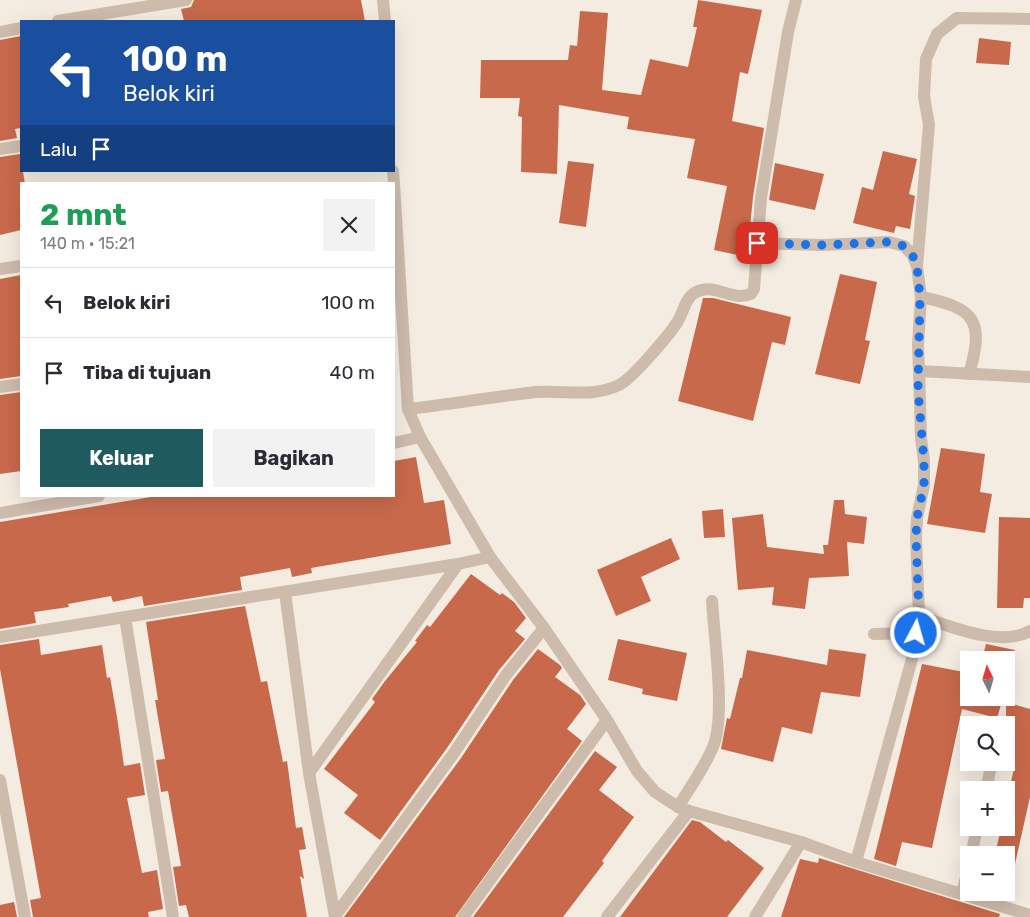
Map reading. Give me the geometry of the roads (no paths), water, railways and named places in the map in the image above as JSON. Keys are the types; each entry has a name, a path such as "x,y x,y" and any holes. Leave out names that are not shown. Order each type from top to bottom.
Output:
{"street":[{"path":"64,20 186,0"},
{"path":"383,0 385,20"},
{"path":"408,409 538,392 591,393 620,385 642,363 678,320 686,301 696,292 713,289 736,297 751,294 754,289 761,198 788,32 796,0"},
{"path":"856,862 915,648 919,616 916,536 917,518 924,485 924,461 920,429 918,329 920,297 917,266 929,125 924,96 926,59 937,34 957,18 1030,19"},
{"path":"0,32 20,28"},
{"path":"0,149 20,146"},
{"path":"395,232 398,318 408,409 420,437 490,557 544,628 607,720 637,771 655,792 684,809 801,842 856,862 960,893"},
{"path":"757,243 822,245 889,242 904,246 912,254 917,266"},
{"path":"0,270 20,266"},
{"path":"920,297 949,304 971,318 977,330 977,348 969,374"},
{"path":"919,371 1030,378"},
{"path":"0,387 20,384"},
{"path":"395,443 420,437"},
{"path":"0,513 93,497"},
{"path":"0,636 285,592 458,564 490,557"},
{"path":"309,773 458,564"},
{"path":"285,592 309,773 335,917"},
{"path":"607,917 684,809 714,746 719,708 712,601"},
{"path":"919,616 974,634 1017,636 1030,632"},
{"path":"125,617 173,917"},
{"path":"335,917 454,753 506,676 544,628"},
{"path":"874,634 916,633"},
{"path":"463,917 607,720"},
{"path":"0,780 25,917"},
{"path":"755,917 801,842"},
{"path":"985,901 1030,915"}]}
